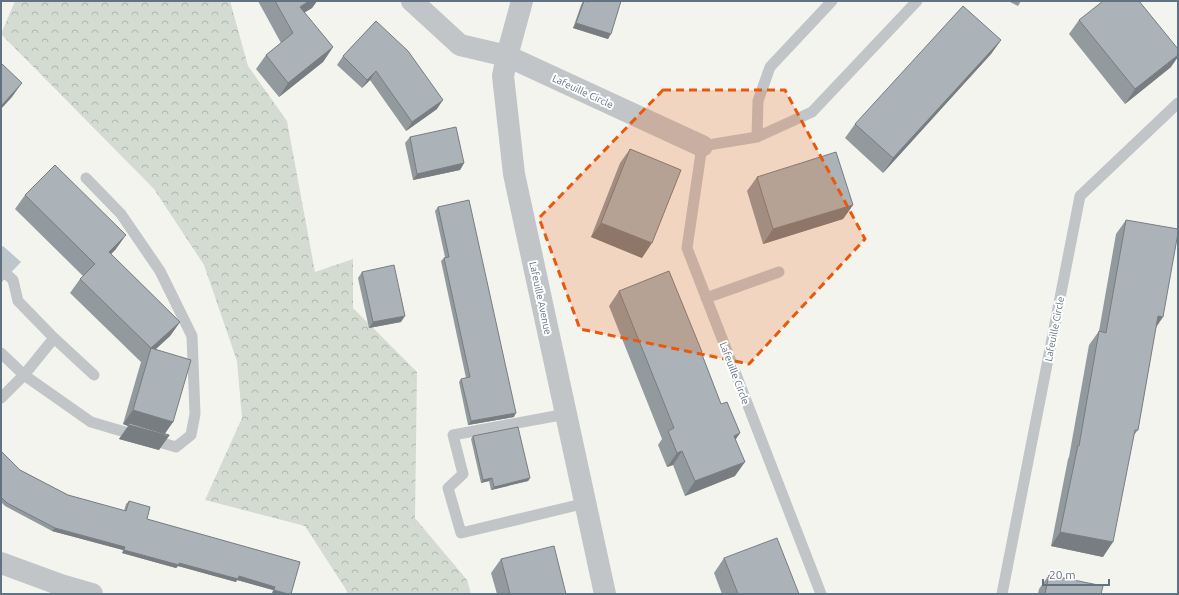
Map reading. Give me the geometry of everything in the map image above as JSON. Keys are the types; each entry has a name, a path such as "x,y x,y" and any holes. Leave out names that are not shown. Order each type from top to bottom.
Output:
{"street":[{"name":"Lafeuille Circle","path":"412,1 460,45 507,56 702,146"},
{"name":"Lafeuille Avenue","path":"522,1 503,76 514,174 605,594"},
{"path":"1,563 62,586 92,594"}],"lane":[{"path":"757,137 758,101 770,66 832,1"},
{"path":"702,146 757,137 812,112 917,1"},
{"name":"Lafeuille Circle","path":"1002,594 1080,196 1178,103"},
{"name":"Lafeuille Circle","path":"702,146 687,248 821,594"},
{"path":"1,353 24,375 91,422 176,447 191,435 195,414 192,336 160,271 121,214 86,178"},
{"path":"1,269 12,280 18,301 54,338 94,375"},
{"path":"706,298 779,272"},
{"path":"1,398 24,375 54,338"},
{"path":"566,414 453,435 464,474 448,488 461,533 586,503"}],"highlighted area":[{"path":"663,90 785,90 865,239 749,364 580,329 539,218"}],"green space":[{"path":"15,1 230,1 248,66 287,121 315,272 353,259 353,308 417,372 415,518 467,580 471,594 348,594 305,526 205,500 242,418 237,361 204,265 154,189 1,34"}],"shaded area":[{"path":"3,246 21,262 1,283 1,248"}],"building":[{"path":"275,1 309,1 300,7 333,47 288,83 266,55 293,33"},
{"path":"584,1 621,1 611,34 576,23"},
{"path":"1103,1 1139,1 1178,49 1178,55 1135,89 1079,20"},
{"path":"963,6 1001,40 893,158 855,124"},
{"path":"376,21 408,51 443,100 412,122 376,71 367,80 343,56"},
{"path":"1,63 22,83 1,106"},
{"path":"456,127 464,163 417,174 410,137"},
{"path":"630,149 681,170 652,243 601,223"},
{"path":"836,152 853,205 773,229 757,177"},
{"path":"55,165 126,235 109,252 180,322 151,348 80,279 95,264 25,195"},
{"path":"469,200 516,413 471,421 461,379 470,377 444,258 449,257 438,207"},
{"path":"1126,220 1178,229 1178,233 1163,317 1158,316 1138,430 1135,430 1113,542 1060,532 1078,445 1079,446 1099,331 1106,333"},
{"path":"394,265 405,316 373,322 362,272"},
{"path":"669,271 702,352 721,404 727,402 740,433 734,436 745,462 695,481 682,451 677,453 668,431 674,428 619,291"},
{"path":"151,348 191,360 173,422 133,410"},
{"path":"129,423 169,435 169,436 129,425"},
{"path":"518,427 530,478 494,487 492,478 483,480 473,436"},
{"path":"1,451 20,470 68,495 126,511 129,501 150,507 147,519 300,562 291,594 274,590 275,587 239,576 238,579 179,563 179,565 124,550 125,547 55,528 7,503 1,497"},
{"path":"777,538 799,594 738,594 724,558"},
{"path":"554,546 566,594 510,594 501,559"},
{"path":"1049,575 1103,586 1101,594 1045,594"}]}
